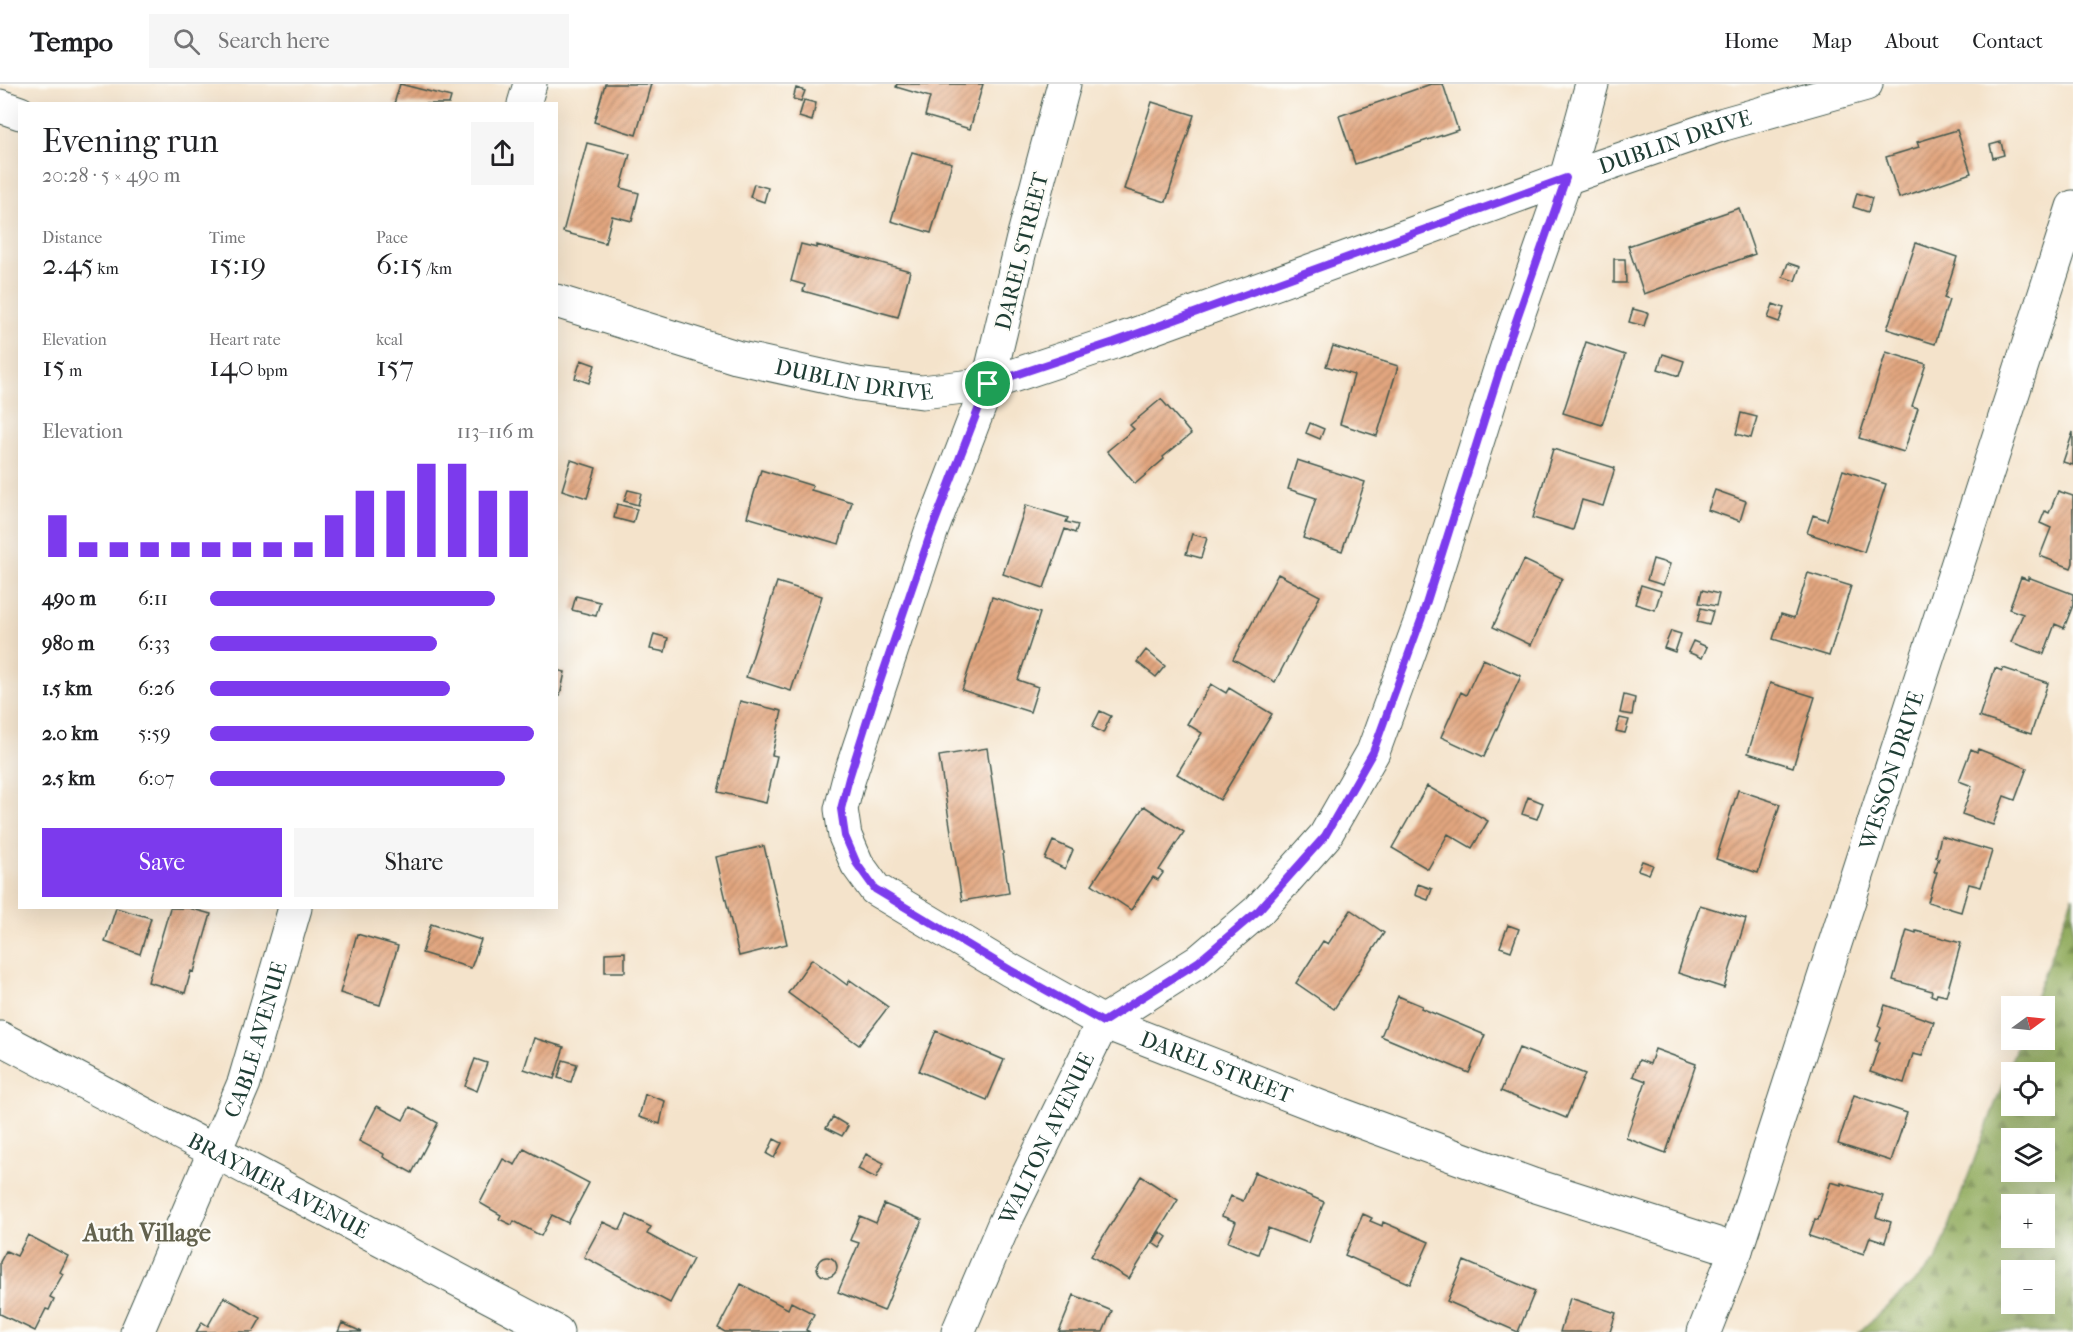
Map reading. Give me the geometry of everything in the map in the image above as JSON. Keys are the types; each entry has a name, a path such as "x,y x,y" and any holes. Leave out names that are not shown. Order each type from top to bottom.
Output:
{"street":[{"path":"525,102 530,84"},
{"name":"DAREL STREET","path":"1064,84 1022,242 988,384 931,532 862,735 841,809 845,836 857,864 875,889 1010,970 1103,1022 1318,1106 1533,1185 1736,1251"},
{"path":"1103,1022 1198,962 1259,910 1325,836 1373,752 1421,620 1509,341 1566,178 1592,84"},
{"name":"DUBLIN DRIVE","path":"558,302 736,357 858,384 922,392 988,384 1114,342 1566,178 1724,124 1866,84"},
{"path":"0,106 18,112"},
{"name":"WESSON DRIVE","path":"1704,1332 1736,1251 2073,207"},
{"name":"CABLE AVENUE","path":"137,1332 244,1083 295,909"},
{"name":"WALTON AVENUE","path":"958,1332 1004,1224 1103,1022"},
{"name":"BRAYMER AVENUE","path":"0,1038 557,1332"}],"green space":[{"path":"2073,896 2073,1332 1859,1332 1936,1262 2001,1088 2001,1116 2055,1116 2055,1062 2011,1062 2015,1050 2055,1050 2055,996 2036,996"}],"building":[{"path":"400,84 451,97 450,102 395,102"},
{"path":"605,84 651,84 636,135 594,122"},
{"path":"897,84 983,84 970,129 925,116 930,97 896,87"},
{"path":"1431,84 1443,84 1458,130 1355,164 1339,116"},
{"path":"796,88 805,91 801,101 793,99"},
{"path":"804,100 816,103 812,121 799,117"},
{"path":"1152,102 1194,115 1166,202 1124,189"},
{"path":"1957,130 1971,173 1899,198 1886,157 1919,147 1917,142"},
{"path":"2001,142 2004,155 1993,158 1990,145"},
{"path":"587,143 630,154 621,188 639,193 632,221 612,216 605,243 563,232"},
{"path":"912,152 952,163 931,233 891,221"},
{"path":"754,184 768,188 764,202 750,197"},
{"path":"1857,193 1872,198 1868,212 1853,207"},
{"path":"1739,208 1755,254 1644,294 1628,246"},
{"path":"1916,243 1957,257 1944,298 1949,300 1935,344 1887,329"},
{"path":"801,244 817,248 817,245 910,271 898,317 803,291 805,285 791,281"},
{"path":"1614,259 1625,259 1626,283 1614,283"},
{"path":"1788,263 1800,267 1795,281 1783,277"},
{"path":"1773,304 1784,308 1779,322 1768,318"},
{"path":"1633,309 1648,313 1644,326 1629,322"},
{"path":"1586,342 1625,355 1602,425 1563,413"},
{"path":"1333,346 1398,366 1377,436 1340,424 1354,375 1326,366"},
{"path":"1886,352 1926,364 1912,406 1918,408 1904,452 1859,438"},
{"path":"1663,354 1684,361 1679,376 1658,369"},
{"path":"581,360 595,365 589,383 575,378"},
{"path":"1161,399 1191,434 1135,484 1107,451 1134,429 1130,425"},
{"path":"1741,413 1757,417 1751,438 1736,434"},
{"path":"1310,423 1324,429 1320,439 1306,433"},
{"path":"2073,432 2073,465 2063,462"},
{"path":"1553,449 1615,468 1603,506 1582,500 1573,530 1533,518"},
{"path":"571,460 596,468 587,498 562,490"},
{"path":"1297,460 1365,482 1342,551 1303,538 1316,498 1288,489"},
{"path":"761,470 813,486 811,490 852,502 839,544 747,517"},
{"path":"1843,470 1886,484 1864,552 1807,533 1813,515 1827,520"},
{"path":"628,490 641,493 638,505 624,501"},
{"path":"1715,490 1746,501 1740,521 1708,510"},
{"path":"2058,491 2073,496 2073,563 2071,568 2040,556 2051,528 2040,523 2045,511 2049,513"},
{"path":"617,504 637,509 633,523 614,518"},
{"path":"1026,505 1068,518 1066,522 1078,525 1075,533 1065,529 1044,588 1003,574"},
{"path":"1192,534 1207,538 1201,558 1186,554"},
{"path":"1653,559 1670,564 1663,585 1647,580"},
{"path":"1524,560 1562,578 1531,645 1493,627"},
{"path":"1808,573 1851,586 1829,656 1773,639 1781,614 1794,618"},
{"path":"1278,574 1320,596 1275,682 1233,659"},
{"path":"2021,577 2028,580 2028,577 2073,594 2073,605 2064,628 2055,624 2044,654 2011,642 2023,614 2009,609"},
{"path":"777,582 822,596 791,691 746,677"},
{"path":"1641,585 1661,591 1655,610 1635,604"},
{"path":"1702,590 1719,594 1716,606 1699,603"},
{"path":"576,596 600,602 596,616 572,610"},
{"path":"992,597 1040,613 1018,680 1038,687 1030,712 962,690"},
{"path":"1701,608 1713,611 1709,625 1697,622"},
{"path":"1671,631 1681,634 1675,652 1664,648"},
{"path":"654,634 668,638 665,652 650,649"},
{"path":"1693,641 1707,647 1702,658 1688,652"},
{"path":"1146,650 1165,666 1156,677 1137,662"},
{"path":"1483,659 1521,676 1484,757 1441,737 1461,692 1466,695"},
{"path":"1995,668 2002,671 2003,668 2048,683 2031,734 1979,717"},
{"path":"558,670 565,672 560,696 558,696"},
{"path":"1770,683 1815,697 1793,767 1748,753"},
{"path":"1211,684 1226,693 1229,688 1272,714 1220,800 1177,774 1202,733 1187,724"},
{"path":"1624,695 1635,698 1632,715 1620,713"},
{"path":"740,701 782,711 772,755 777,756 766,803 718,792"},
{"path":"1100,711 1111,716 1103,733 1092,727"},
{"path":"1620,718 1629,720 1625,733 1616,731"},
{"path":"987,748 1009,893 962,901 939,756"},
{"path":"1971,749 1977,752 1978,749 2027,768 2015,800 2004,796 1993,825 1962,814 1972,786 1959,781"},
{"path":"1427,786 1488,821 1472,848 1448,834 1428,869 1392,848"},
{"path":"1738,790 1780,804 1758,873 1716,859"},
{"path":"1528,797 1543,803 1537,819 1522,814"},
{"path":"1144,806 1184,832 1159,870 1163,873 1158,880 1153,877 1131,910 1092,884"},
{"path":"1941,836 1992,851 1981,887 1969,884 1961,912 1928,902 1937,872 1934,872 1939,858 1936,857"},
{"path":"1053,841 1073,850 1065,869 1045,859"},
{"path":"764,846 787,944 739,956 716,857"},
{"path":"1642,861 1653,865 1649,874 1638,870"},
{"path":"1418,884 1432,889 1428,900 1415,895"},
{"path":"1700,905 1746,919 1724,988 1678,973"},
{"path":"116,909 151,918 140,954 105,942"},
{"path":"170,909 193,909 211,914 194,972 191,971 185,993 148,982"},
{"path":"1351,910 1384,933 1334,1009 1296,983 1323,941 1328,944"},
{"path":"431,924 481,940 471,968 422,953"},
{"path":"1508,925 1519,929 1511,951 1500,947"},
{"path":"1907,930 1961,943 1946,996 1937,994 1936,997 1931,995 1932,991 1893,980"},
{"path":"357,934 398,946 380,1005 340,993"},
{"path":"625,952 625,972 605,972 605,953"},
{"path":"812,959 847,985 850,980 888,1007 859,1045 788,993"},
{"path":"1398,996 1485,1035 1469,1073 1381,1036"},
{"path":"1885,1005 1934,1022 1922,1056 1913,1054 1904,1083 1870,1072 1880,1042 1876,1041 1881,1028 1878,1026"},
{"path":"936,1031 1004,1060 987,1100 919,1071"},
{"path":"534,1038 564,1047 554,1079 524,1069"},
{"path":"1519,1048 1585,1074 1566,1118 1501,1091"},
{"path":"1655,1049 1696,1064 1666,1153 1626,1138 1646,1081 1633,1076 1639,1060 1650,1064"},
{"path":"475,1059 487,1063 477,1091 465,1086"},
{"path":"563,1060 577,1064 571,1082 558,1078"},
{"path":"645,1094 665,1101 660,1124 639,1117"},
{"path":"1854,1095 1907,1113 1891,1161 1838,1144"},
{"path":"377,1106 403,1120 410,1107 438,1123 412,1173 359,1141"},
{"path":"833,1117 848,1126 842,1136 826,1128"},
{"path":"774,1139 782,1143 774,1158 767,1154"},
{"path":"524,1149 589,1183 568,1223 552,1215 541,1236 514,1221 512,1225 499,1219 501,1215 480,1203 503,1159 515,1165"},
{"path":"866,1154 884,1163 876,1178 858,1169"},
{"path":"1255,1172 1324,1202 1308,1243 1268,1228 1258,1254 1228,1242 1236,1222 1222,1216 1231,1196 1243,1201"},
{"path":"1141,1176 1178,1200 1129,1279 1091,1256"},
{"path":"1831,1182 1883,1196 1876,1217 1891,1222 1885,1242 1870,1237 1864,1254 1809,1236 1815,1219 1818,1220"},
{"path":"884,1204 922,1220 884,1311 838,1292 859,1243 850,1240 860,1216 876,1223"},
{"path":"1363,1214 1372,1218 1370,1221 1382,1226 1383,1222 1429,1242 1410,1284 1345,1255"},
{"path":"627,1215 651,1227 647,1234 693,1259 670,1303 584,1257 603,1222 620,1230"},
{"path":"1160,1232 1167,1237 1160,1248 1153,1243"},
{"path":"28,1235 68,1256 60,1272 63,1274 50,1297 54,1299 35,1331 0,1314 0,1262 6,1251 17,1256"},
{"path":"827,1257 834,1260 837,1267 834,1274 827,1277 820,1274 817,1267 820,1260"},
{"path":"1464,1261 1535,1291 1518,1332 1447,1301"},
{"path":"741,1284 788,1309 791,1302 814,1314 806,1330 810,1332 725,1332 718,1328"},
{"path":"1074,1295 1112,1311 1103,1332 1059,1332"},
{"path":"224,1297 261,1318 253,1332 196,1332 202,1322 208,1326"},
{"path":"1570,1298 1616,1313 1610,1332 1560,1332"},
{"path":"342,1323 362,1332 338,1332"}],"district":[{"name":"Auth Village","path":"147,1233"}],"route":[{"path":"1566,178 1509,341 1421,620 1373,752 1325,836 1259,910 1198,962 1103,1022 1010,970 875,889 857,864 845,836 841,809 873,702 931,532 988,384 1114,342 1566,178"}]}
